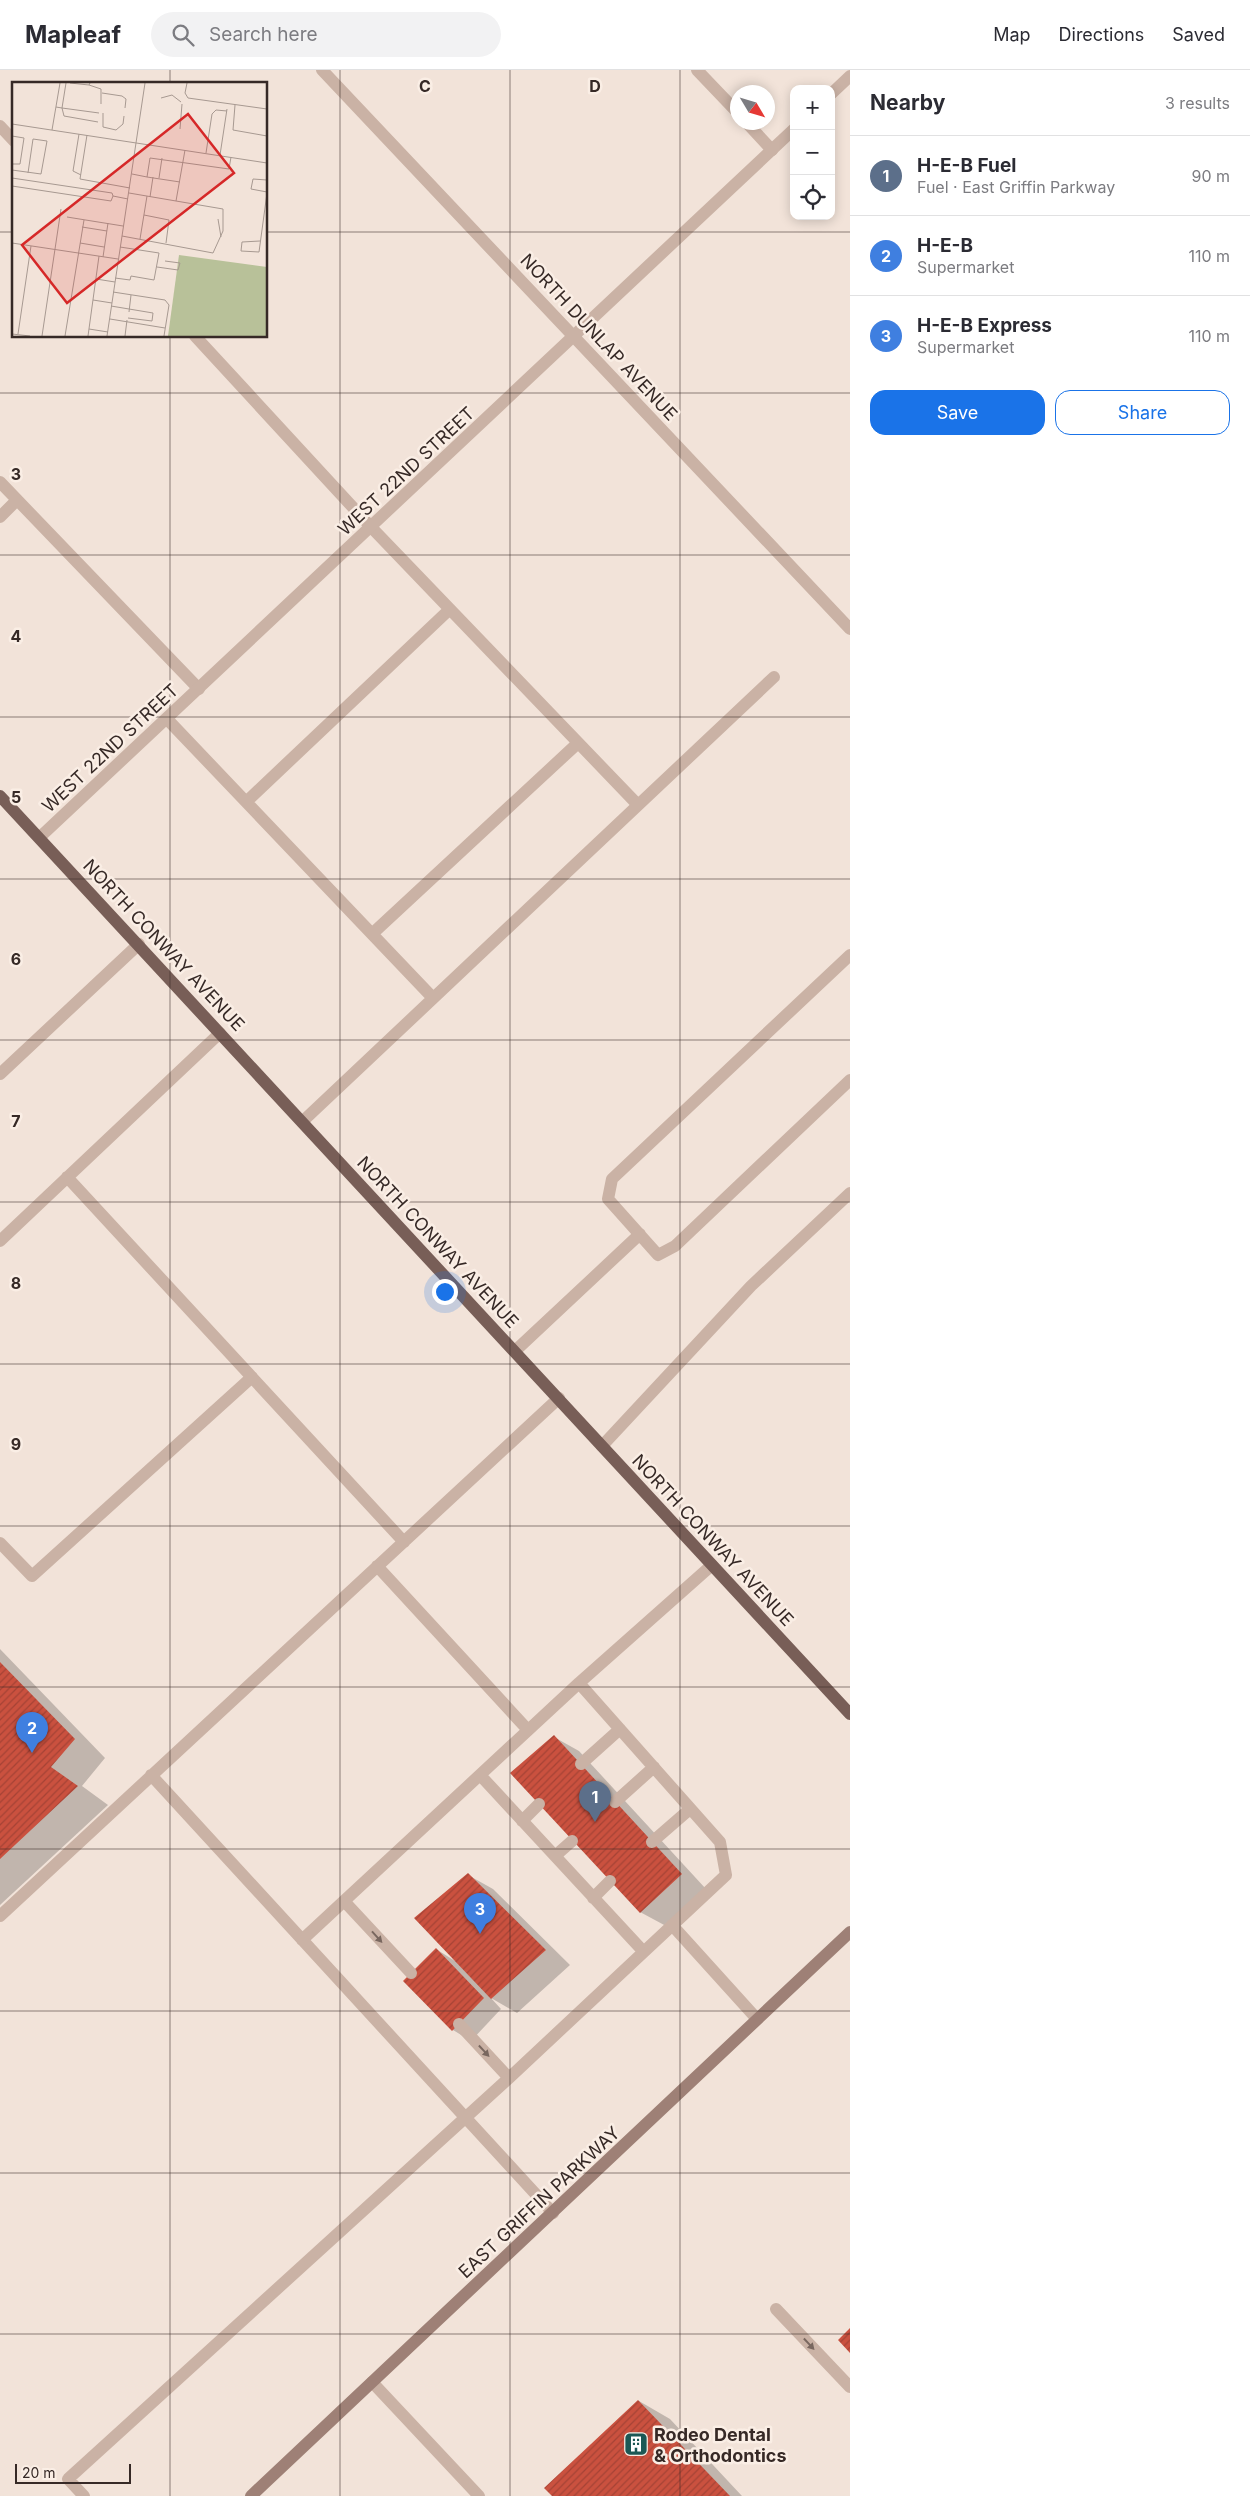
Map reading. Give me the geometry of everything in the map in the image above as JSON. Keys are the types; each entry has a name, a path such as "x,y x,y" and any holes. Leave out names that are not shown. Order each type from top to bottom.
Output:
{"main road":[{"name":"NORTH CONWAY AVENUE","path":"0,796 850,1714"},
{"name":"EAST GRIFFIN PARKWAY","path":"255,2495 372,2382 850,1932"}],"street":[{"name":"NORTH DUNLAP AVENUE","path":"322,70 850,629"},
{"path":"697,70 730,105"},
{"path":"835,90 850,76"},
{"path":"0,126 12,139"},
{"path":"753,130 772,150"},
{"name":"WEST 22ND STREET","path":"40,837 793,130"},
{"path":"196,338 371,527 638,805"},
{"path":"0,482 199,689"},
{"path":"0,517 17,500"},
{"path":"246,802 450,609"},
{"path":"303,1122 774,677"},
{"path":"167,719 434,998"},
{"path":"372,934 578,743"},
{"path":"0,1074 139,944"},
{"path":"850,955 612,1180 608,1199 658,1255 675,1246 850,1080"},
{"path":"0,1241 220,1033"},
{"path":"67,1177 404,1542"},
{"path":"602,1446 751,1286 850,1193"},
{"path":"515,1351 640,1234"},
{"path":"0,1543 32,1576 252,1377"},
{"path":"0,1916 559,1398"},
{"path":"302,1940 579,1683 712,1565"},
{"path":"377,1566 528,1730"},
{"path":"84,2496 68,2479 465,2118 726,1875 720,1842 579,1683"},
{"path":"581,1764 620,1729"},
{"path":"615,1802 654,1767"},
{"path":"480,1775 643,1951"},
{"path":"152,1776 553,2213"},
{"path":"522,1820 539,1804"},
{"path":"652,1842 690,1809"},
{"path":"555,1856 572,1841"},
{"path":"593,1898 610,1881"},
{"path":"344,1901 410,1974"},
{"path":"672,1924 757,2019"},
{"path":"459,2024 508,2078"},
{"path":"776,2309 850,2387"},
{"path":"372,2382 478,2496"}],"building":[{"path":"0,1662 75,1739 51,1767 78,1786 0,1859"},
{"path":"554,1735 682,1874 640,1913 510,1773"},
{"path":"468,1873 546,1950 491,1999 414,1918"},
{"path":"436,1948 484,1998 452,2031 403,1981"},
{"path":"850,2328 850,2353 838,2340"},
{"name":"Rodeo Dental & Orthodontics","path":"638,2400 730,2496 552,2496 544,2488"}],"place":[{"name":"H-E-B","path":"32,1753"},
{"name":"H-E-B Fuel","path":"595,1822"},
{"name":"H-E-B Express","path":"480,1934"},
{"name":"Rodeo Dental & Orthodontics","path":"636,2444"}]}
